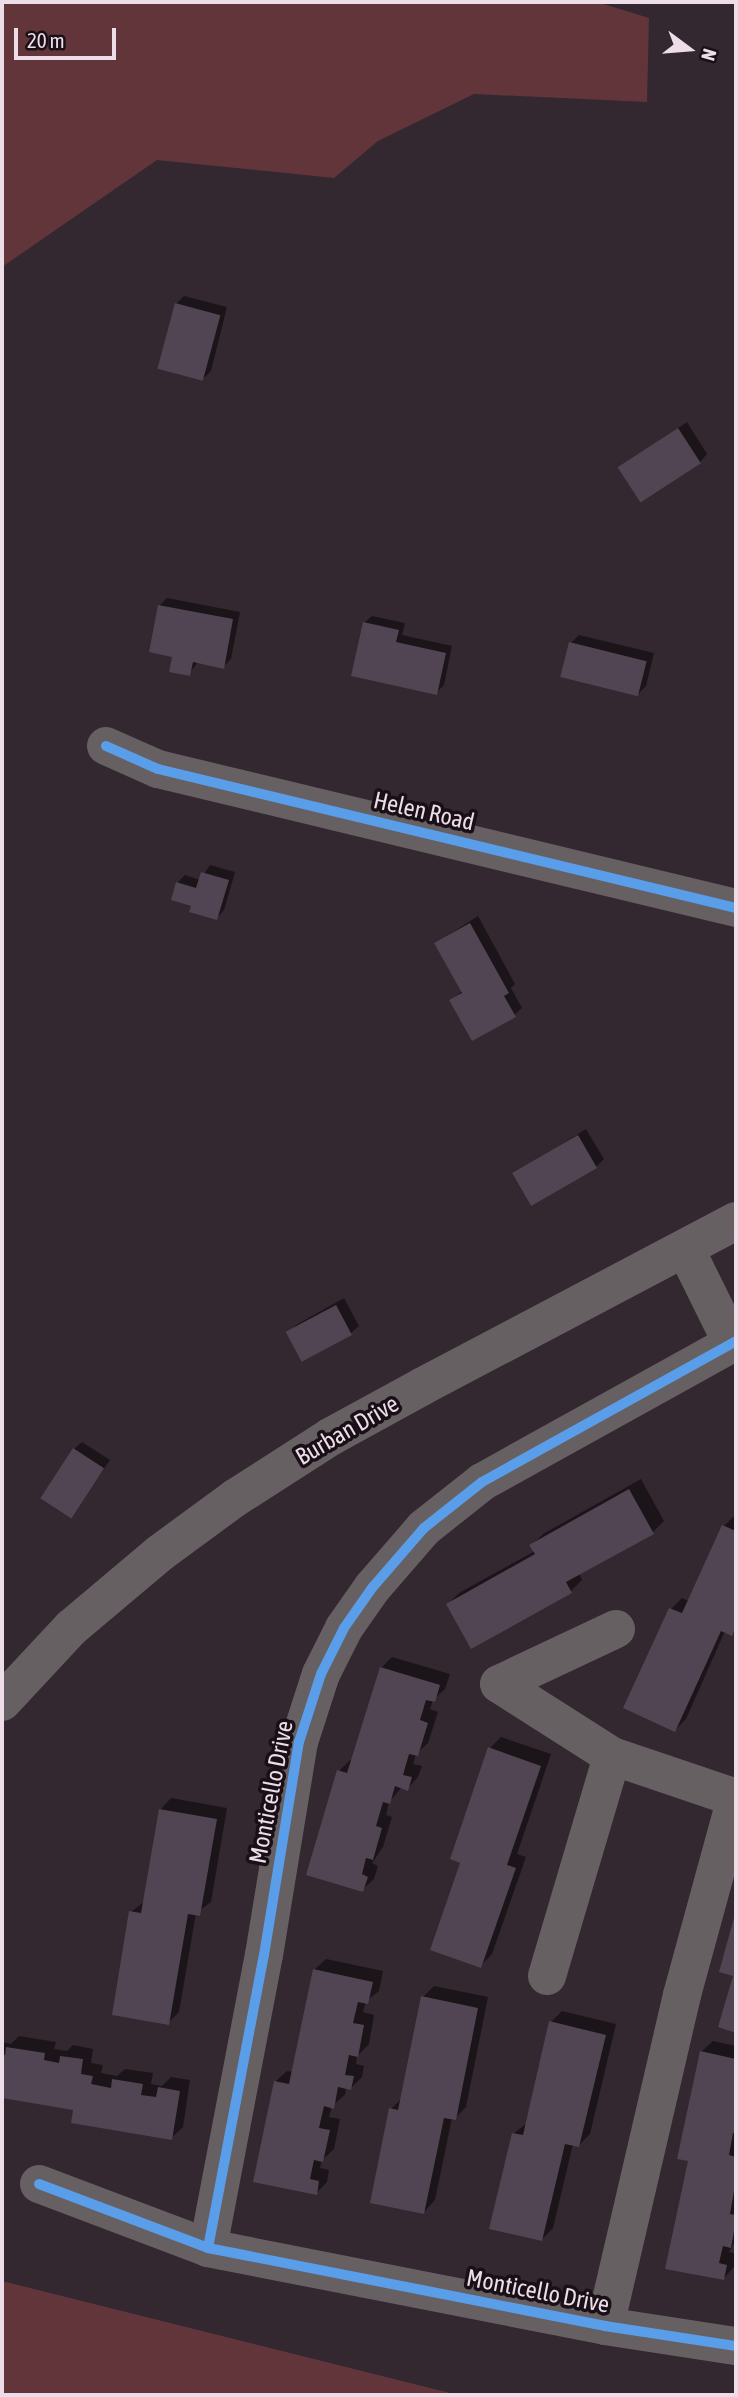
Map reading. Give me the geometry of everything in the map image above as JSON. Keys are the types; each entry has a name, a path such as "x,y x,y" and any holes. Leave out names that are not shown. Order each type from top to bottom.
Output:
{"street":[{"name":"Helen Road","path":"106,746 158,769 736,908"},
{"name":"Burban Drive","path":"2,1702 71,1628 160,1553 235,1498 330,1437 685,1248 734,1228"},
{"name":"Monticello Drive","path":"208,2248 264,1955 299,1742 321,1674 344,1628 372,1588 424,1528 482,1482 734,1342 685,1248"},
{"name":"Monticello Drive","path":"605,2326 682,1995 736,1798 612,1756 499,1684 617,1629"},
{"path":"547,1976 612,1756"},
{"name":"Monticello Drive","path":"39,2184 208,2248 605,2326 736,2346"}],"shaded area":[{"path":"2,2 597,2 649,18 647,102 474,94 378,141 334,178 157,160 2,267"},
{"path":"2,2281 458,2395 2,2395"}],"building":[{"path":"175,303 220,315 203,381 157,369"},
{"path":"678,428 701,463 640,502 618,467"},
{"path":"158,605 233,619 224,669 193,662 190,676 169,672 172,657 149,652"},
{"path":"363,622 399,630 396,642 446,653 437,695 351,676"},
{"path":"569,642 647,661 638,696 560,677"},
{"path":"201,872 229,880 217,920 189,912 191,906 171,900 176,882 196,888"},
{"path":"470,923 509,993 504,996 516,1017 472,1041 449,1000 462,993 434,943"},
{"path":"578,1135 597,1168 531,1206 512,1173"},
{"path":"336,1305 352,1335 302,1362 286,1332"},
{"path":"73,1448 104,1468 71,1518 40,1498"},
{"path":"629,1489 654,1534 566,1582 572,1593 471,1649 446,1604 535,1554 529,1545"},
{"path":"722,1525 736,1531 736,1627 732,1636 721,1631 675,1732 623,1708 669,1608 682,1613"},
{"path":"380,1667 440,1685 435,1702 426,1700 420,1720 428,1723 418,1756 409,1754 403,1775 412,1777 408,1791 395,1786 390,1804 383,1802 376,1826 382,1828 373,1860 366,1858 362,1874 368,1877 363,1892 306,1875 337,1770 347,1773"},
{"path":"488,1747 541,1766 507,1865 516,1868 481,1968 430,1950 460,1863 450,1859"},
{"path":"159,1809 217,1819 200,1916 188,1914 169,2025 112,2015 129,1911 141,1913"},
{"path":"735,1914 736,2033 718,2027 733,1976 719,1972"},
{"path":"313,1969 373,1982 368,2004 358,2002 353,2023 364,2025 358,2057 349,2055 345,2075 354,2076 351,2090 338,2087 334,2109 324,2106 319,2128 330,2130 323,2162 314,2160 310,2179 319,2181 317,2195 253,2182 274,2081 289,2084"},
{"path":"421,1996 478,2008 456,2120 444,2118 424,2214 370,2203 389,2108 398,2110"},
{"path":"549,2021 606,2035 579,2147 565,2144 542,2241 489,2229 512,2133 523,2135"},
{"path":"6,2047 45,2053 44,2060 59,2063 60,2056 83,2059 81,2074 93,2076 91,2084 111,2088 112,2079 143,2084 141,2095 156,2097 158,2087 180,2091 172,2140 71,2123 73,2110 2,2098 2,2054 5,2055"},
{"path":"700,2051 736,2059 736,2134 733,2133 729,2155 736,2157 736,2191 730,2214 736,2215 736,2220 731,2248 723,2246 719,2263 727,2265 724,2280 665,2269 688,2161 677,2159"}],"cycle path":[{"path":"106,746 158,769 736,908"},
{"path":"208,2248 264,1955 299,1742 321,1674 344,1628 372,1588 424,1528 482,1482 736,1341"},
{"path":"39,2184 208,2248 605,2326 736,2346"}]}
